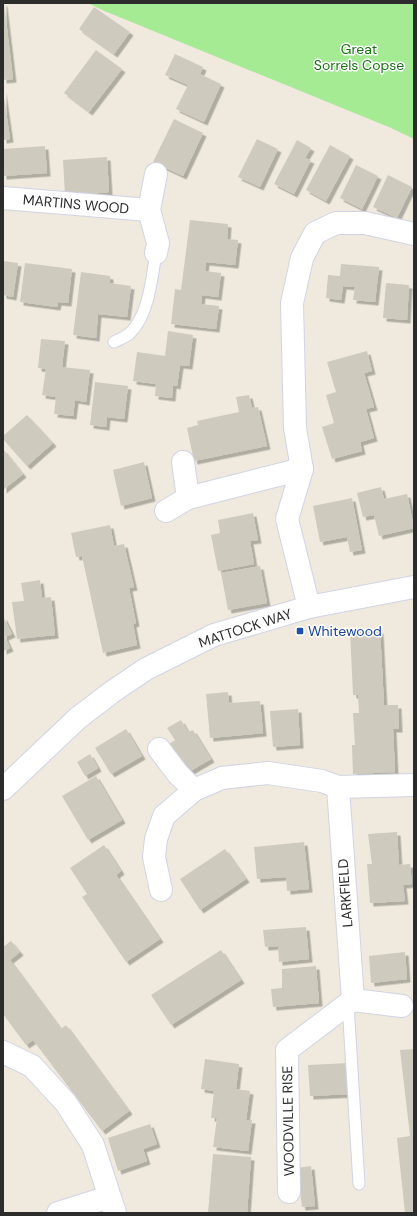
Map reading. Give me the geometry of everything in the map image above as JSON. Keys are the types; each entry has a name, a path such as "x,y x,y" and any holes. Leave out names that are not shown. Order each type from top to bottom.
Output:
{"street":[{"name":"MARTINS WOOD","path":"156,174 149,210 158,242 156,253"},
{"name":"MARTINS WOOD","path":"3,198 149,210"},
{"path":"309,608 287,519 302,468 295,428 292,302 302,258 315,233 336,223 365,223 414,234"},
{"path":"183,462 188,498"},
{"path":"166,511 188,498 302,468"},
{"name":"MATTOCK WAY","path":"4,787 78,718 146,668 214,636 309,608 414,587"},
{"path":"158,749 178,774 194,790"},
{"path":"161,890 154,857 156,839 164,816 194,790 222,778 268,773 322,781 338,787 414,785"},
{"name":"LARKFIELD","path":"338,787 351,1002"},
{"path":"351,1002 402,1006"},
{"name":"WOODVILLE RISE","path":"290,1192 287,1050 351,1002"},
{"path":"3,1052 32,1066 66,1103 93,1145 112,1205 58,1213"}],"lane":[{"path":"114,342 130,334 141,316 150,289 156,253"},
{"path":"351,1002 359,1184"}],"green space":[{"name":"Great Sorrels Copse","path":"88,3 414,3 414,139 391,128"}],"building":[{"path":"3,3 13,79 3,80"},
{"path":"94,7 130,32 114,54 79,29"},
{"path":"96,50 122,69 89,112 64,93"},
{"path":"175,54 203,67 200,74 221,84 204,122 176,109 188,85 165,75"},
{"path":"3,90 10,139 3,140"},
{"path":"174,119 203,133 183,176 153,162"},
{"path":"257,139 278,149 260,187 238,177"},
{"path":"297,140 311,148 305,158 311,160 294,194 274,184"},
{"path":"330,145 350,156 326,201 306,190"},
{"path":"45,146 47,173 3,176 3,149"},
{"path":"107,157 109,192 65,196 63,160"},
{"path":"356,165 378,176 362,209 340,198"},
{"path":"388,175 412,187 397,218 373,207"},
{"path":"190,220 228,224 227,239 238,240 235,265 206,262 205,271 221,273 218,297 202,295 201,304 219,306 216,329 171,324 175,289 181,290"},
{"path":"3,261 18,263 13,297 3,295"},
{"path":"25,263 72,269 68,303 58,302 57,307 20,302"},
{"path":"341,264 379,267 375,302 353,300 355,287 343,286 341,300 326,298 328,275 340,276"},
{"path":"81,272 110,276 110,283 131,286 127,317 98,314 96,338 73,335"},
{"path":"386,283 409,285 407,320 383,318"},
{"path":"168,331 193,335 189,366 180,365 177,386 173,385 172,398 155,396 156,384 133,381 137,352 165,356"},
{"path":"41,339 65,341 62,367 90,370 86,402 75,400 73,416 54,414 56,397 42,395 46,369 38,368"},
{"path":"367,351 372,371 364,373 374,407 366,409 374,438 360,442 362,451 332,459 322,427 334,423 326,395 336,392 327,362"},
{"path":"95,382 128,386 124,419 107,417 106,427 90,425"},
{"path":"249,395 252,408 258,407 267,446 194,461 187,428 198,425 197,421 239,412 236,397"},
{"path":"27,415 53,443 27,466 3,439 3,436"},
{"path":"3,449 23,474 3,490"},
{"path":"144,462 152,498 121,506 113,470"},
{"path":"381,487 384,499 407,494 414,528 379,536 374,515 363,517 357,493"},
{"path":"352,498 362,550 350,552 347,537 320,542 313,506"},
{"path":"253,513 258,540 250,541 254,564 218,571 211,535 220,533 218,520"},
{"path":"110,525 114,546 124,544 134,587 129,588 136,623 133,624 137,645 103,653 82,556 76,557 71,533"},
{"path":"260,566 267,603 228,610 221,573"},
{"path":"40,580 42,598 51,597 55,635 17,639 12,602 24,601 21,583"},
{"path":"3,616 12,634 5,637 10,648 3,651"},
{"path":"380,630 384,705 398,705 399,729 393,729 395,772 353,774 352,745 355,745 353,713 359,713 358,695 353,695 350,632"},
{"path":"228,692 229,703 260,701 263,733 210,738 206,694"},
{"path":"298,709 300,745 273,747 270,711"},
{"path":"181,720 188,732 193,730 211,759 187,773 169,744 175,740 167,728"},
{"path":"126,729 142,756 111,774 95,748"},
{"path":"90,754 98,768 85,776 77,762"},
{"path":"96,776 122,820 88,840 62,796"},
{"path":"397,832 399,865 410,864 412,884 403,885 405,901 370,903 367,864 372,864 368,834"},
{"path":"304,842 309,889 287,891 286,877 257,879 254,847"},
{"path":"104,845 121,871 116,875 160,939 126,962 82,897 87,894 70,868"},
{"path":"225,849 246,879 200,910 180,879"},
{"path":"306,927 309,959 279,962 278,946 265,947 263,930"},
{"path":"11,941 20,952 10,960 61,1029 66,1025 129,1111 102,1131 33,1040 26,1045 3,1014 3,947"},
{"path":"221,950 241,980 171,1025 151,995"},
{"path":"405,952 407,979 371,983 369,956"},
{"path":"316,966 319,1003 273,1007 271,989 282,988 282,969"},
{"path":"414,1049 414,1213 405,1213 397,1138 410,1136 400,1050"},
{"path":"205,1059 239,1064 236,1089 250,1091 246,1120 252,1120 248,1151 213,1147 217,1118 211,1118 214,1091 201,1089"},
{"path":"349,1063 351,1094 310,1096 308,1065"},
{"path":"150,1124 157,1144 143,1149 147,1161 118,1171 108,1138"},
{"path":"213,1154 251,1157 247,1213 208,1213"},
{"path":"311,1166 315,1206 302,1207 297,1168"}],"place":[{"name":"Whitewood","path":"300,631"}]}
